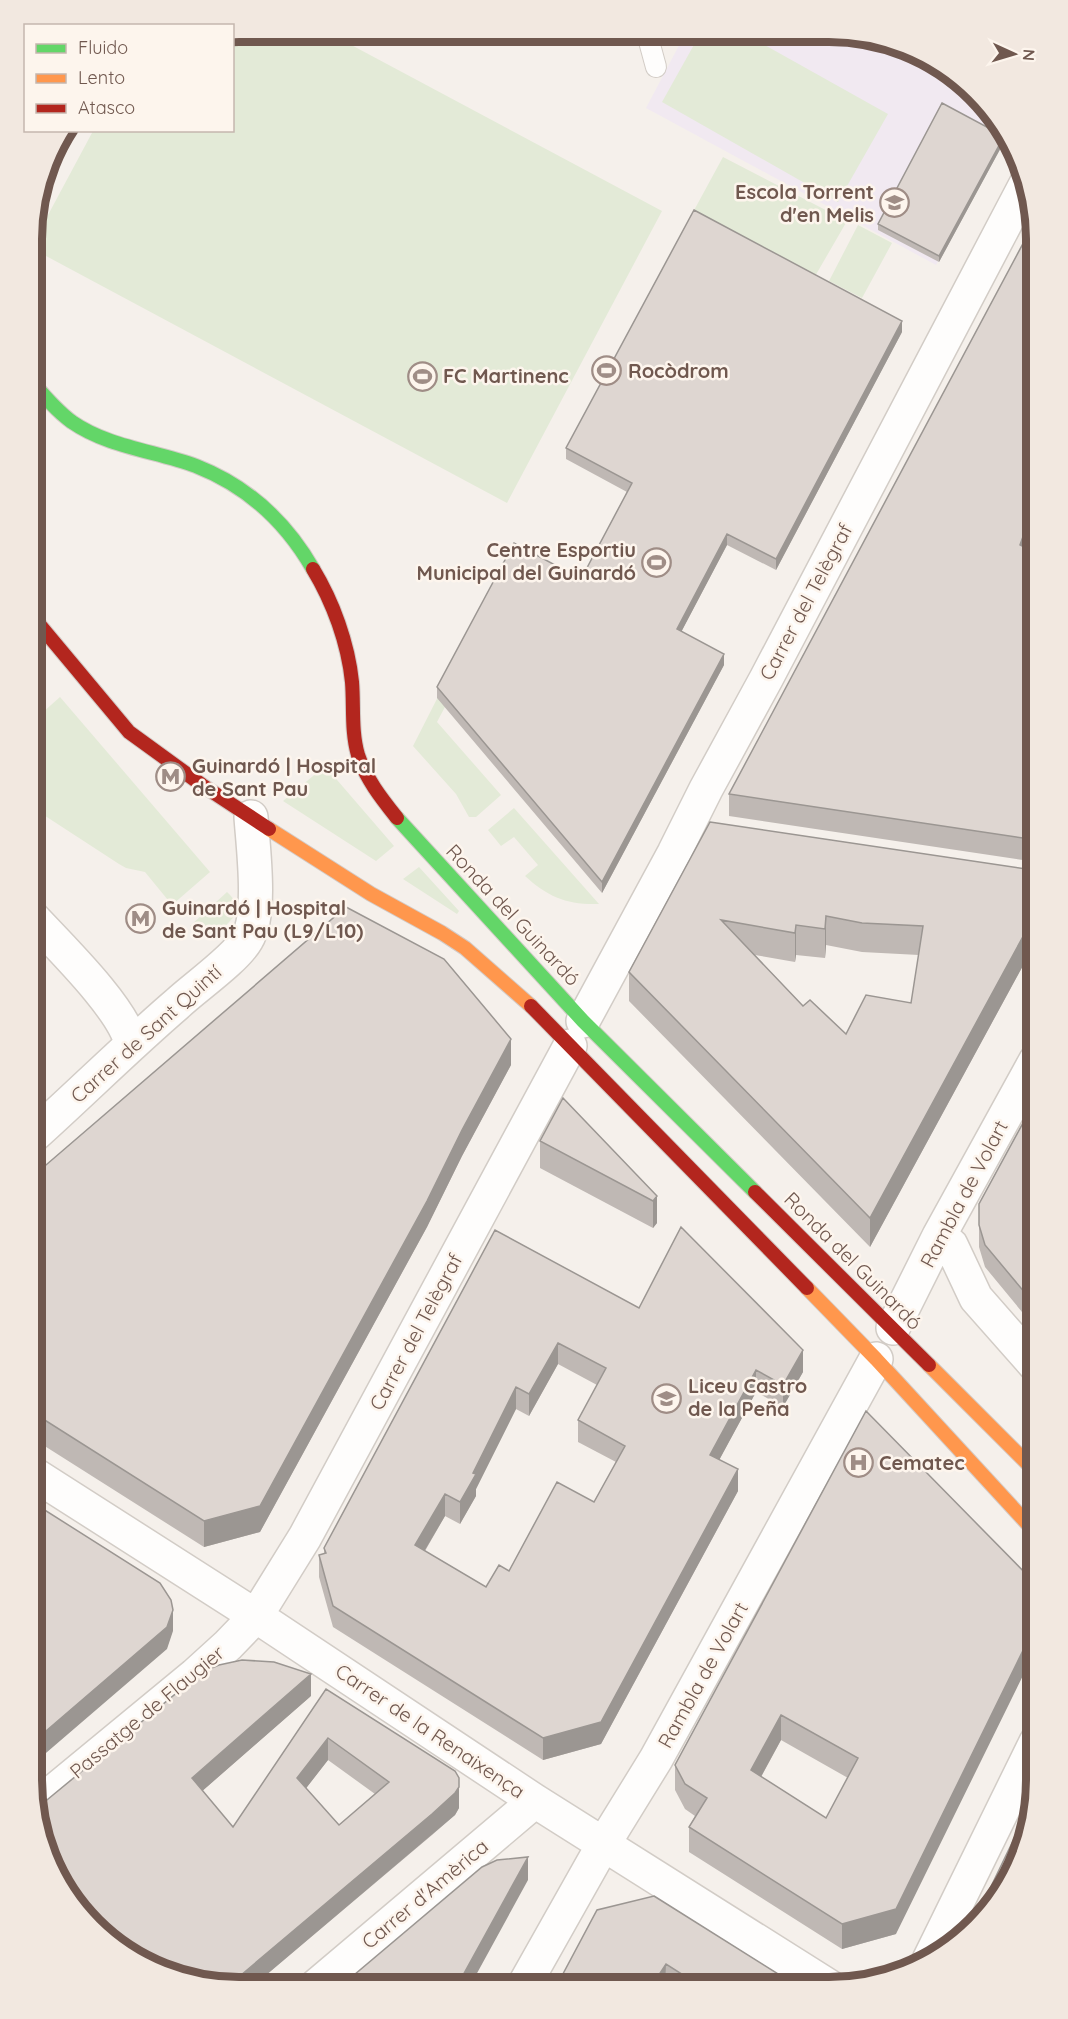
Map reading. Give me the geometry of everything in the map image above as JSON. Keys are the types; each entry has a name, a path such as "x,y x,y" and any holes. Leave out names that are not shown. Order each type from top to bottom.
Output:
{"main road":[{"name":"Ronda del Guinardó","path":"42,394 74,423 102,438 195,466 243,489 281,523 311,562 330,603 350,668 358,753 363,768 375,789 399,820 577,1033 884,1344 1026,1464"},
{"name":"Ronda del Guinardó","path":"42,628 129,732 180,769 370,894 465,948 542,1017 577,1033 884,1344 1026,1521"}],"street":[{"name":"Carrer del Telègraf","path":"256,1616 305,1537 577,1033 701,831 706,789 1021,194"},
{"name":"Carrer de Sant Quintí","path":"42,1128 131,1044 229,959 248,939 254,918 252,817"},
{"path":"42,928 117,1013 129,1034 131,1044"},
{"name":"Rambla de Volart","path":"529,1977 603,1845 656,1759 884,1344 939,1236 1026,1078"},
{"path":"939,1236 951,1245 976,1298 1026,1355"},
{"name":"Carrer de la Renaixença","path":"42,1479 256,1616 603,1845 814,1977"},
{"name":"Passatge de Flaugier","path":"43,1800 195,1675 256,1616"},
{"path":"936,1945 1026,1762"},
{"name":"Carrer d'Amèrica","path":"327,1977 535,1801"}],"lane":[{"path":"638,57 643,42"},
{"path":"648,42 656,67"}],"shaded area":[{"name":"Escola Torrent d'en Melis","path":"681,42 855,44 892,52 939,75 977,109 1002,144 936,265 646,108"}],"green space":[{"name":"FC Martinenc","path":"234,42 239,42 346,42 662,211 507,503 42,254 43,224 92,132 234,132"},
{"path":"696,42 759,42 888,114 838,202 662,102"},
{"path":"723,157 847,221 814,278 692,214"},
{"path":"858,225 892,243 862,298 829,281"},
{"path":"443,687 455,688 437,722 501,795 476,817 469,817 456,794 413,746"},
{"path":"60,697 210,872 172,905 145,872 126,868 42,814 42,713"},
{"path":"325,766 394,846 376,861 283,801"},
{"path":"514,808 599,904 577,903 559,898 525,876 538,865 514,837 501,846 488,830"},
{"path":"419,867 459,911 457,914 403,879"},
{"path":"227,892 235,901 237,908 235,915 225,927 207,935 190,926"}],"building":[{"path":"942,103 994,131 1001,142 939,256 878,224"},
{"name":"Centre Esportiu Municipal del Guinardó","path":"694,210 902,321 776,559 727,534 677,629 724,654 602,882 437,687 514,543 581,579 632,483 566,448"},
{"path":"1026,238 1026,528 1020,545 1026,548 1026,839 729,794"},
{"path":"710,822 1026,869 1026,931 870,1218 629,972","holes":["826,916 862,923 923,926 911,1003 866,995 846,1034 810,1000 803,1006 721,920 795,933 796,925 825,929"]},
{"path":"346,907 444,959 511,1039 427,1201 260,1506 204,1521 42,1418 42,1168"},
{"path":"563,1098 657,1196 653,1201 540,1141"},
{"path":"1026,1117 1026,1294 985,1245 979,1225 979,1204"},
{"path":"681,1227 803,1350 783,1385 756,1370 710,1455 738,1469 601,1722 543,1738 333,1606 319,1555 326,1553 324,1548 495,1230 639,1308","holes":["558,1343 606,1368 578,1420 625,1446 594,1502 557,1482 509,1571 499,1565 486,1587 415,1545 445,1494 460,1502 476,1474 473,1473 516,1387 529,1394"]},
{"path":"866,1411 1026,1574 1026,1644 896,1909 842,1924 689,1827 707,1798 685,1784 675,1765","holes":["781,1715 858,1758 826,1818 751,1770"]},
{"path":"42,1508 160,1583 171,1600 173,1610 167,1627 42,1734"},
{"path":"242,1660 274,1662 311,1674 192,1778 233,1827 326,1689 455,1771 459,1778 459,1787 455,1793 432,1814 239,1977 213,1975 163,1962 140,1951 119,1936 100,1919 75,1890 52,1843 44,1803 202,1672 219,1665","holes":["328,1738 389,1782 339,1825 297,1778"]},
{"path":"1020,1825 1016,1843 1000,1879 984,1901"},
{"path":"528,1857 462,1977 352,1977 482,1867 497,1860"},
{"path":"654,1896 783,1977 686,1977 666,1964 658,1977 561,1977 597,1910"}],"traffic: fast":[{"path":"42,393 61,413 86,430 116,443 196,466 232,484 264,507 278,521 313,569"},
{"path":"397,818 583,1021 755,1192"}],"traffic: slow":[{"path":"269,829 371,894 465,948 531,1006"},
{"path":"807,1288 876,1359 1026,1522"},
{"path":"929,1365 1026,1462"}],"traffic: jam":[{"path":"313,569 333,609 347,653 352,682 356,746 361,764 380,796 397,818"},
{"path":"42,628 129,732 202,785 269,829"},
{"path":"531,1006 807,1288"},
{"path":"755,1192 929,1365"}],"place":[{"name":"Escola Torrent d'en Melis","path":"895,203"},
{"name":"Rocòdrom","path":"607,371"},
{"name":"FC Martinenc","path":"422,376"},
{"name":"Centre Esportiu Municipal del Guinardó","path":"657,562"},
{"name":"Guinardó | Hospital de Sant Pau","path":"171,777"},
{"name":"Guinardó | Hospital de Sant Pau (L9/L10)","path":"141,919"},
{"name":"Liceu Castro de la Peña","path":"667,1398"},
{"name":"Cematec","path":"858,1463"}]}
